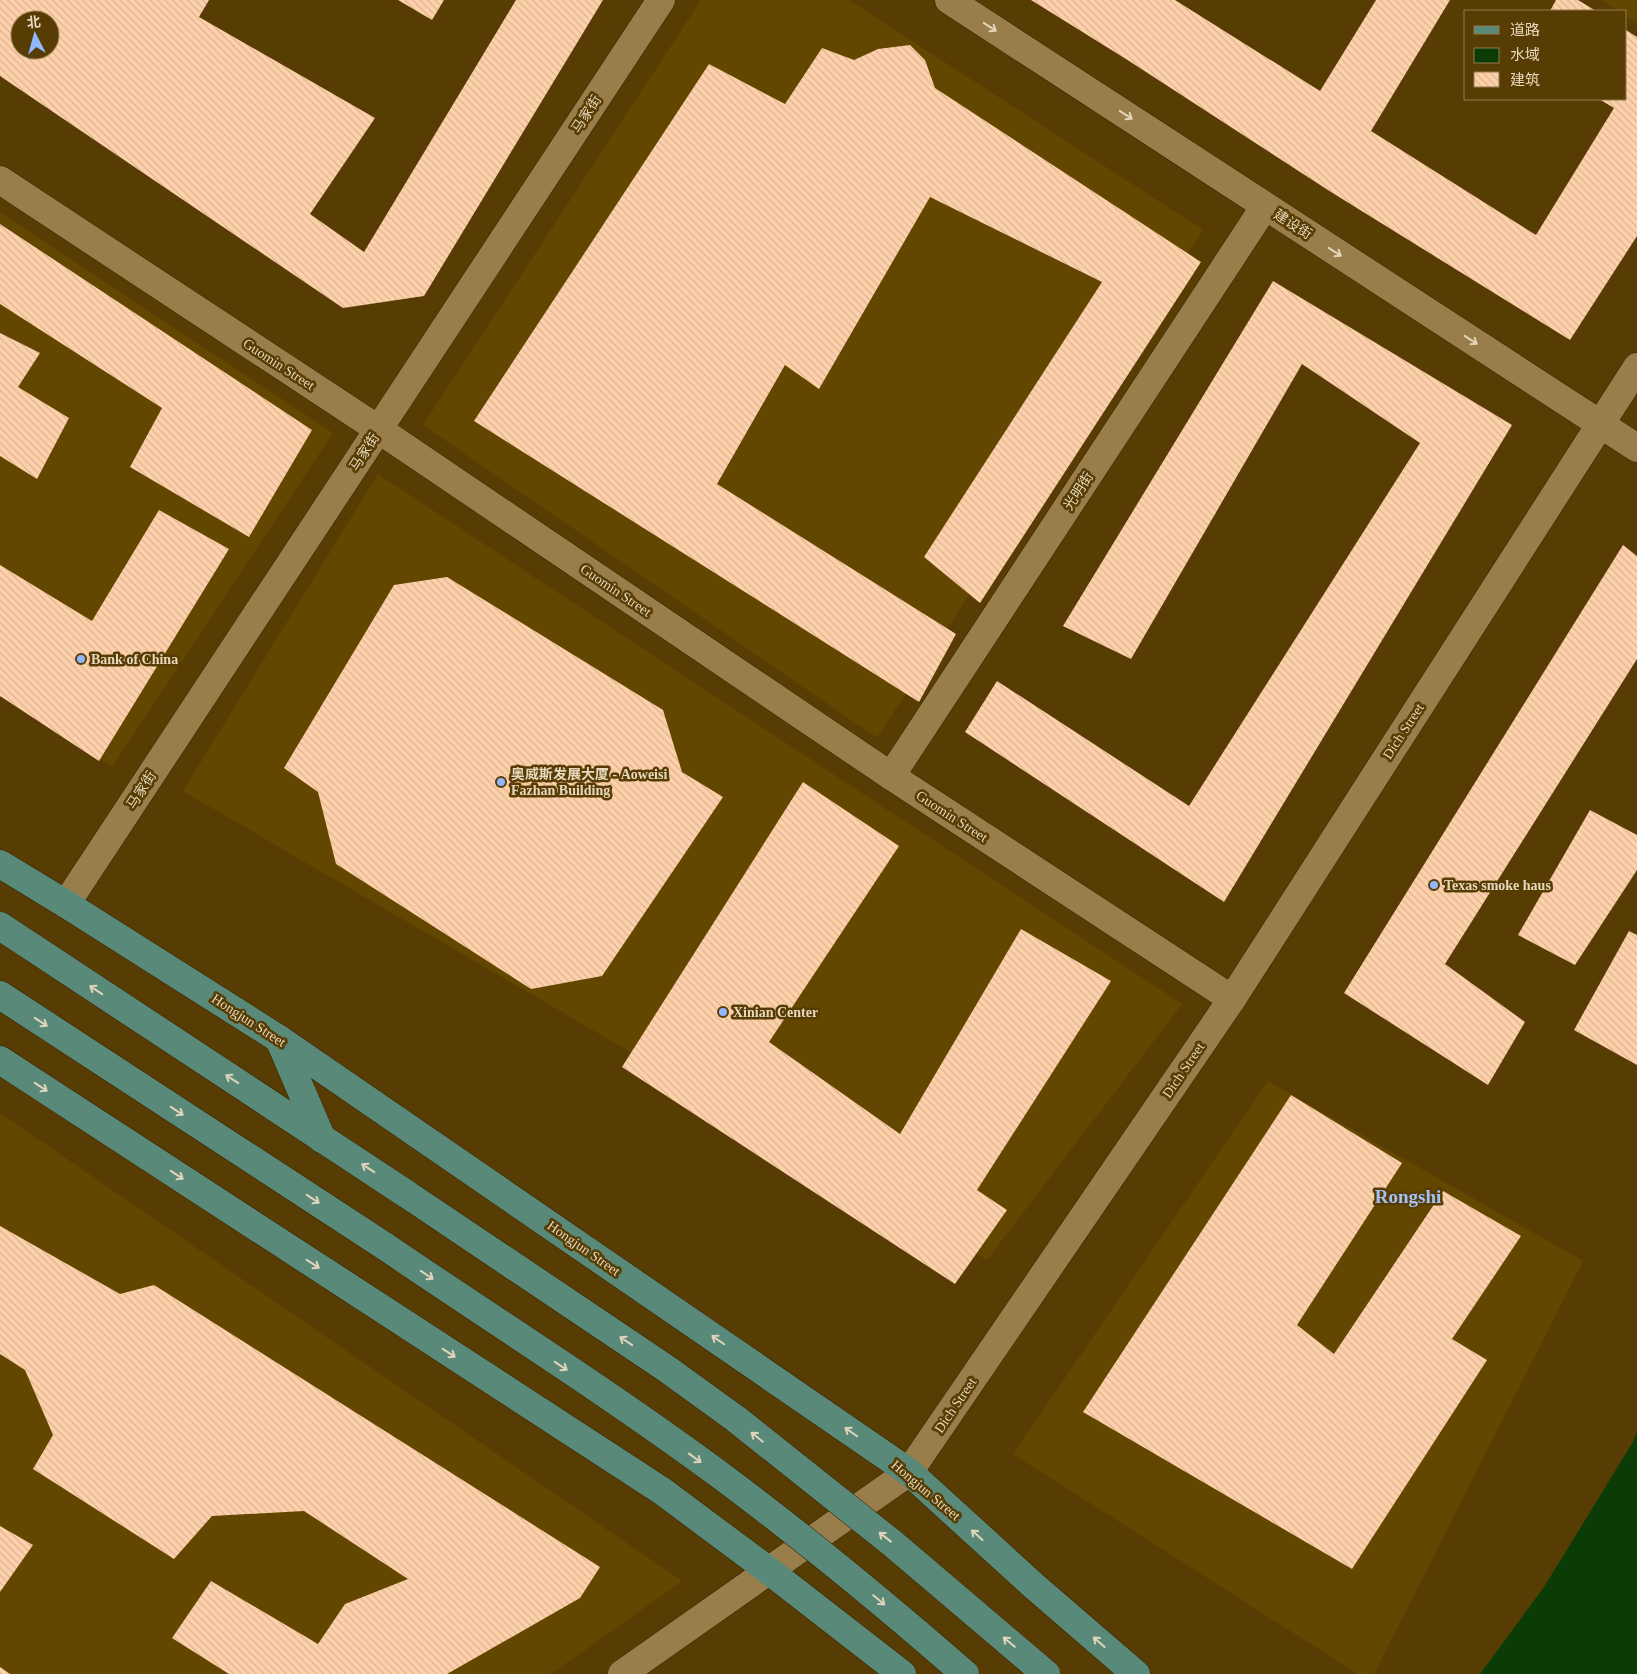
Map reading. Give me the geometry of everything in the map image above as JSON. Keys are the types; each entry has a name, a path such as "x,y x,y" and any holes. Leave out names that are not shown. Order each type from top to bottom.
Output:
{"main road":[{"name":"Hongjun Street","path":"0,864 279,1038 909,1472 1034,1586 1136,1674"},
{"path":"0,926 408,1195 667,1369 736,1419 892,1543 1046,1674"},
{"path":"0,995 386,1247 658,1431 723,1478 851,1577 965,1674"},
{"path":"279,1038 322,1138"},
{"path":"0,1060 662,1491 902,1674"}],"street":[{"name":"马家街","path":"66,904 661,0"},
{"name":"建设街","path":"949,0 1637,448"},
{"name":"Guomin Street","path":"0,180 378,429 891,776 1232,999"},
{"name":"光明街","path":"891,776 1265,206"},
{"name":"Dich Street","path":"622,1674 909,1472 1232,999 1637,367"}],"shaded area":[{"path":"701,0 849,0 1203,230 877,738 423,425"},
{"path":"1601,0 1637,0 1637,23 1627,17 1627,10 1617,10"},
{"path":"0,212 333,433 112,767 0,696"},
{"path":"378,474 1182,1004 987,1260 183,791"},
{"path":"1268,1081 1583,1261 1374,1674 1358,1674 1013,1454"},
{"path":"0,1113 682,1581 551,1674 0,1674"}],"water":[{"path":"1637,1431 1637,1674 1480,1674 1544,1587 1633,1442"}],"building":[{"path":"0,0 209,0 199,17 375,118 310,214 364,252 516,0 603,0 424,296 343,308 0,76"},
{"path":"398,0 444,0 432,20"},
{"path":"1031,0 1175,0 1320,91 1376,0 1450,0 1371,131 1536,235 1614,108 1601,100 1627,100 1627,31 1637,37 1637,236 1570,340 1331,192 1126,59"},
{"path":"1556,0 1578,0 1594,10 1551,10"},
{"path":"910,45 925,60 935,88 1201,262 980,603 924,557 1102,282 930,197 819,389 785,365 717,484 956,634 919,702 474,421 709,64 785,104 822,48 854,60 878,49"},
{"path":"0,224 312,430 249,537 130,467 162,408 0,304"},
{"path":"1273,281 1512,425 1224,902 965,732 997,681 1189,806 1420,443 1302,364 1131,659 1063,626"},
{"path":"0,333 40,353 18,387 69,418 37,479 0,456"},
{"name":"Bank of China","path":"159,510 229,549 99,761 0,696 0,565 92,621"},
{"path":"1623,545 1637,556 1637,659 1445,964 1525,1022 1488,1085 1344,993"},
{"name":"奥威斯发展大厦 - Aoweisi Fazhan Building","path":"447,577 663,710 682,772 723,797 602,976 531,989 336,864 318,792 284,768 394,585"},
{"name":"Xinian Center","path":"803,782 899,846 769,1042 900,1134 1021,929 1111,981 977,1190 1007,1210 955,1284 622,1067"},
{"path":"1590,810 1637,835 1637,870 1575,965 1518,935"},
{"path":"1629,931 1637,935 1637,1065 1574,1030"},
{"path":"1291,1095 1402,1163 1297,1325 1334,1354 1443,1191 1521,1236 1452,1339 1487,1360 1352,1569 1083,1412"},
{"path":"0,1226 120,1294 154,1285 600,1567 580,1598 447,1674 229,1674 172,1638 211,1581 318,1644 345,1604 408,1579 304,1511 212,1516 174,1559 33,1469 53,1435 25,1370 0,1354"},
{"path":"0,1526 33,1545 0,1592"},
{"path":"0,1667 10,1674 0,1674"}],"place":[{"name":"Bank of China","path":"81,659"},
{"name":"奥威斯发展大厦 - Aoweisi Fazhan Building","path":"501,782"},
{"name":"Texas smoke haus","path":"1434,885"},
{"name":"Xinian Center","path":"723,1012"}],"district":[{"name":"Rongshi","path":"1408,1196"}]}
